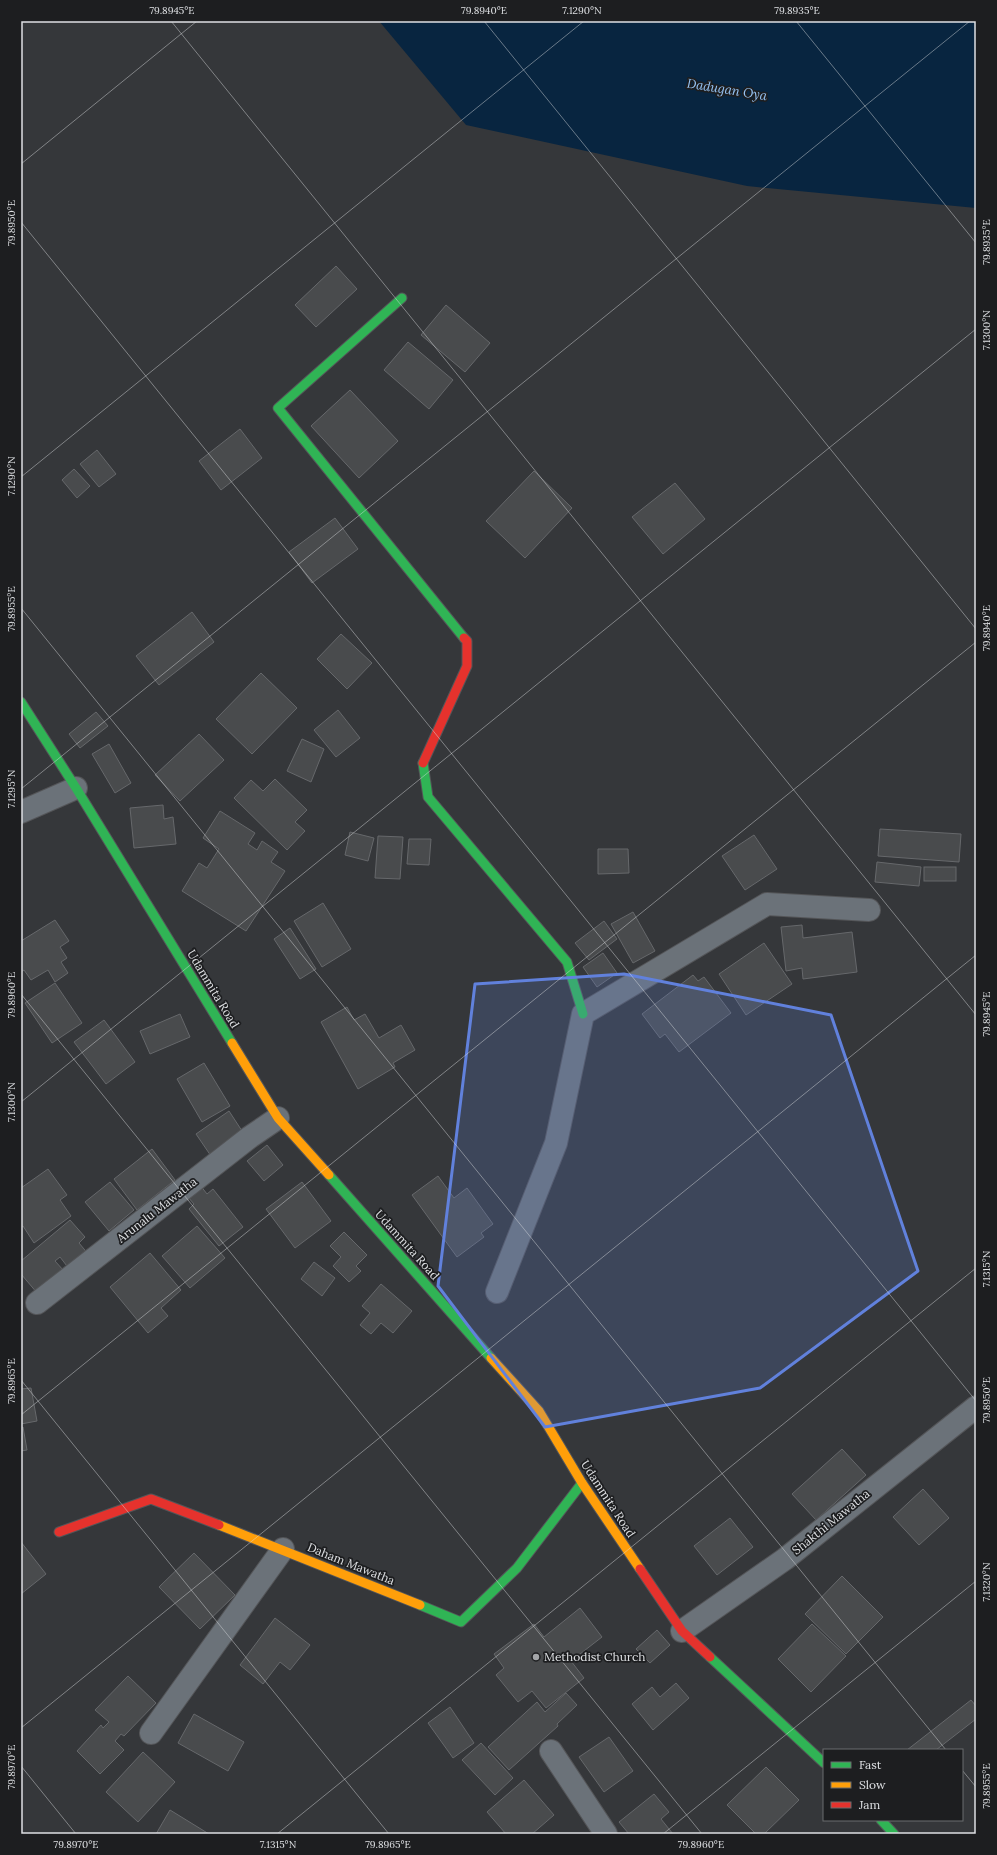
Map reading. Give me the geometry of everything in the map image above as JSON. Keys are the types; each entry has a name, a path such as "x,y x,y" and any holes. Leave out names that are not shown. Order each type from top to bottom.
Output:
{"street":[{"path":"402,298 278,408 467,641 467,666 422,764 428,797 568,962 584,1014 556,1143 497,1292"},
{"name":"Udammita Road","path":"21,702 76,788 278,1118 538,1411 582,1484 682,1631 823,1763"},
{"path":"21,812 76,788"},
{"path":"584,1014 767,904 869,910"},
{"name":"Arunalu Mawatha","path":"37,1303 250,1137 278,1118"},
{"name":"Shakthi Mawatha","path":"682,1631 785,1559 976,1407"},
{"name":"Daham Mawatha","path":"59,1532 151,1499 283,1549 461,1622 517,1568 582,1484"},
{"path":"151,1734 283,1549"},
{"path":"551,1750 606,1834"},
{"path":"882,1821 894,1834"}],"highlighted area":[{"path":"624,974 831,1015 918,1271 760,1388 545,1427 438,1286 475,984"}],"water":[{"name":"Dadugan Oya","path":"379,21 976,21 976,208 747,186 466,125"}],"building":[{"path":"336,266 357,289 316,327 295,305"},
{"path":"446,305 490,343 465,372 421,335"},
{"path":"408,342 453,380 429,409 384,370"},
{"path":"350,390 398,441 359,478 311,426"},
{"path":"240,429 262,458 221,490 199,461"},
{"path":"97,450 116,474 99,487 80,464"},
{"path":"74,469 90,486 77,498 62,480"},
{"path":"534,471 572,508 525,558 486,521"},
{"path":"675,483 705,519 663,554 632,517"},
{"path":"335,518 358,549 312,583 289,552"},
{"path":"192,612 214,642 159,685 136,656"},
{"path":"341,634 372,663 347,689 317,659"},
{"path":"261,673 297,708 252,754 216,719"},
{"path":"338,710 360,738 336,757 314,730"},
{"path":"96,712 108,726 80,748 69,734"},
{"path":"199,734 224,760 180,801 155,775"},
{"path":"302,739 324,749 311,782 287,771"},
{"path":"109,744 131,783 115,793 92,754"},
{"path":"275,779 307,810 295,822 305,831 287,850 234,798 251,780 263,791"},
{"path":"163,805 164,819 173,817 176,844 134,848 130,808"},
{"path":"220,811 255,833 248,844 257,850 262,841 278,852 271,862 285,871 246,931 182,891 199,863 207,868 219,849 203,838"},
{"path":"880,829 961,834 959,862 878,856"},
{"path":"350,832 374,838 368,861 345,855"},
{"path":"754,835 777,869 745,890 722,856"},
{"path":"378,836 403,837 400,879 375,878"},
{"path":"409,839 431,839 429,865 407,864"},
{"path":"598,849 628,849 629,873 598,874"},
{"path":"877,862 921,867 919,886 875,882"},
{"path":"924,867 956,867 956,881 924,881"},
{"path":"323,903 351,949 322,967 294,921"},
{"path":"633,912 655,951 633,963 611,924"},
{"path":"55,920 69,941 60,947 67,958 61,962 68,973 55,982 48,970 31,980 24,970 21,972 21,941"},
{"path":"604,921 617,939 589,960 575,943"},
{"path":"802,925 803,938 852,932 857,972 803,979 802,968 786,971 781,927"},
{"path":"290,928 316,969 300,979 274,939"},
{"path":"764,943 792,984 746,1015 719,974"},
{"path":"603,953 617,973 597,987 583,967"},
{"path":"693,975 698,981 704,977 731,1013 679,1052 665,1034 660,1038 642,1014"},
{"path":"55,983 82,1023 52,1043 25,1003"},
{"path":"347,1007 354,1020 365,1014 379,1038 401,1025 415,1050 393,1063 395,1067 358,1089 321,1022"},
{"path":"180,1014 190,1037 150,1054 140,1031"},
{"path":"104,1020 135,1062 106,1084 74,1042"},
{"path":"204,1063 230,1106 202,1122 177,1079"},
{"path":"229,1111 244,1134 211,1156 196,1134"},
{"path":"267,1145 283,1165 264,1181 247,1161"},
{"path":"152,1149 175,1180 137,1210 114,1179"},
{"path":"48,1169 67,1195 60,1200 71,1216 34,1243 23,1226 21,1227 21,1188"},
{"path":"438,1176 454,1198 467,1188 493,1224 481,1233 484,1237 457,1257 412,1195"},
{"path":"110,1182 134,1210 109,1231 85,1202"},
{"path":"302,1182 331,1221 295,1248 266,1209"},
{"path":"200,1185 207,1194 213,1189 243,1227 219,1246 189,1209 194,1204 187,1196"},
{"path":"70,1220 85,1237 79,1243 89,1255 70,1270 60,1257 55,1261 64,1271 38,1294 21,1274 21,1261"},
{"path":"197,1226 225,1258 190,1288 162,1256"},
{"path":"344,1232 367,1255 356,1266 361,1271 349,1282 333,1266 341,1257 330,1246"},
{"path":"150,1253 181,1290 161,1308 168,1316 148,1333 110,1287"},
{"path":"314,1262 335,1278 322,1296 301,1279"},
{"path":"381,1284 412,1311 393,1333 381,1323 371,1334 360,1325 370,1313 362,1306"},
{"path":"31,1388 37,1421 21,1424 21,1389"},
{"path":"23,1427 27,1450 21,1451 21,1428"},
{"path":"842,1449 866,1475 816,1520 792,1494"},
{"path":"923,1489 949,1518 919,1545 893,1517"},
{"path":"730,1518 753,1547 717,1575 694,1546"},
{"path":"21,1542 46,1574 21,1594"},
{"path":"194,1553 235,1595 200,1629 159,1587"},
{"path":"842,1576 883,1617 846,1654 805,1614"},
{"name":"Methodist Church","path":"580,1608 602,1637 571,1661 584,1678 546,1708 532,1691 518,1702 496,1675 504,1668 494,1654 534,1624 544,1637"},
{"path":"275,1618 310,1645 290,1670 280,1662 263,1684 240,1665"},
{"path":"812,1624 846,1656 811,1692 778,1659"},
{"path":"657,1630 670,1645 650,1663 636,1649"},
{"path":"128,1676 156,1703 124,1736 121,1734 115,1741 124,1750 100,1774 77,1751 101,1725 103,1728 109,1722 95,1710"},
{"path":"676,1683 689,1698 653,1730 632,1704 652,1687 660,1697"},
{"path":"566,1693 577,1705 557,1724 558,1726 509,1770 488,1747 537,1702 545,1712"},
{"path":"971,1700 976,1706 976,1719 937,1749 908,1749"},
{"path":"450,1707 474,1743 453,1758 428,1723"},
{"path":"194,1714 244,1742 228,1771 178,1743"},
{"path":"609,1737 633,1771 604,1792 579,1757"},
{"path":"481,1743 513,1778 495,1795 462,1760"},
{"path":"143,1752 175,1782 138,1822 106,1792"},
{"path":"766,1767 799,1800 764,1834 756,1834 727,1805"},
{"path":"524,1780 554,1815 532,1834 506,1834 487,1812"},
{"path":"654,1794 669,1812 661,1819 673,1834 629,1834 619,1822"},
{"path":"170,1810 209,1834 156,1834"}],"traffic: fast":[{"path":"402,298 278,408 464,638"},
{"path":"21,702 76,788 232,1043"},
{"path":"423,763 428,797 567,962 583,1014"},
{"path":"329,1175 491,1358"},
{"path":"420,1605 461,1622 517,1568 582,1483"},
{"path":"710,1657 823,1762"},
{"path":"882,1821 894,1834"}],"traffic: slow":[{"path":"232,1043 278,1118 329,1175"},
{"path":"491,1358 539,1411 582,1483 640,1569"},
{"path":"219,1525 420,1605"}],"traffic: jam":[{"path":"423,763 467,666 467,641 464,638"},
{"path":"59,1532 151,1499 219,1525"},
{"path":"640,1569 682,1631 710,1657"}],"place":[{"name":"Methodist Church","path":"536,1657"}]}
